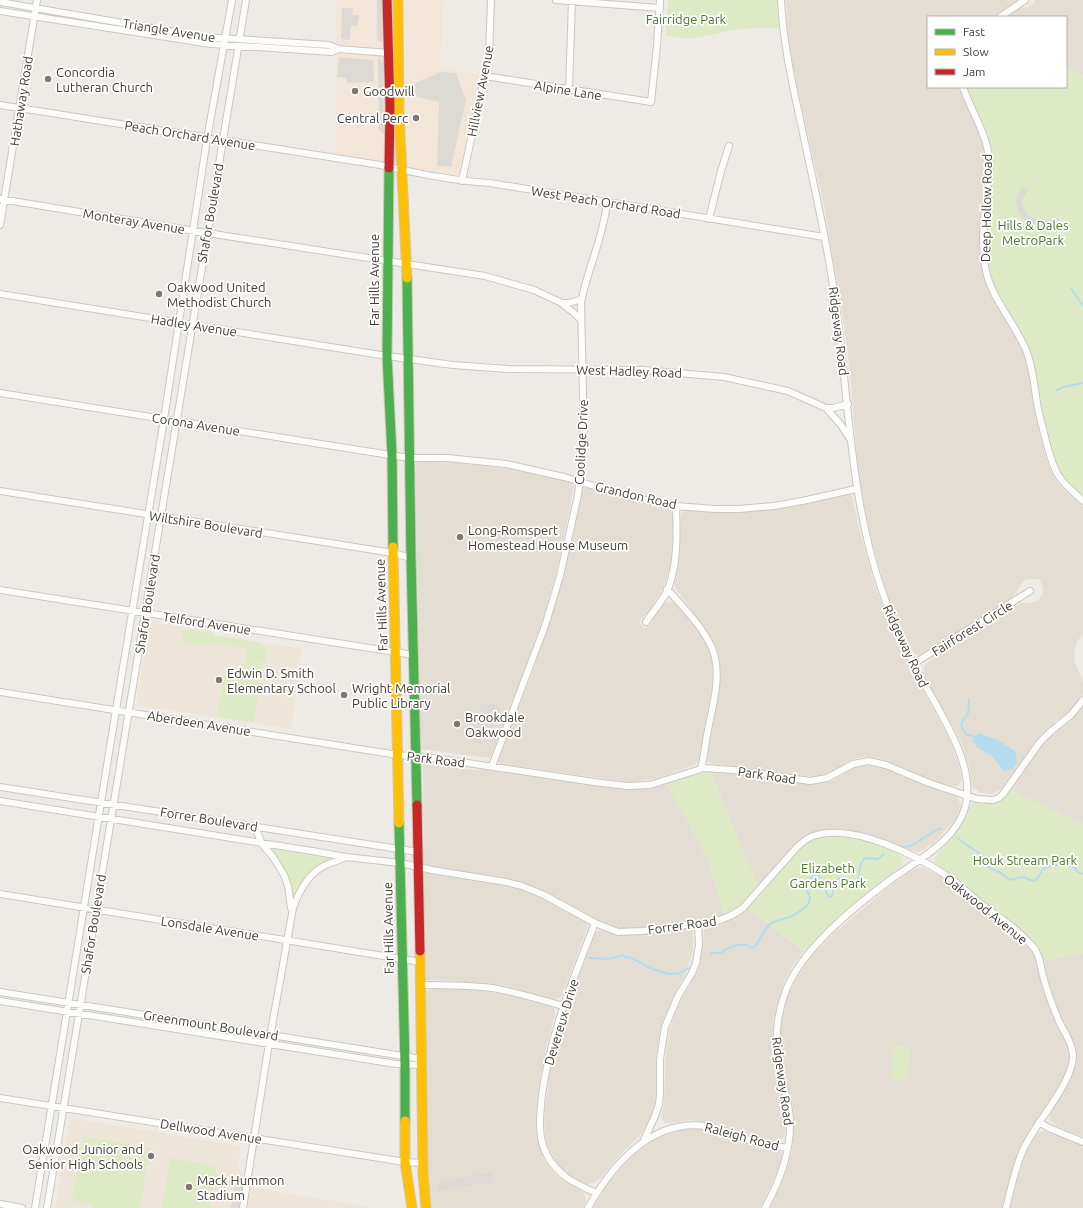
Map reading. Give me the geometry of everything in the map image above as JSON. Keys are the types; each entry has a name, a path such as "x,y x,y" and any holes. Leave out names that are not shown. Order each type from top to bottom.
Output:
{"main road":[{"name":"Far Hills Avenue","path":"387,0 390,107 384,166 387,261 387,356 392,455 405,1061 405,1162 412,1208"},
{"path":"398,0 399,106 406,264 411,558 421,962 423,1163 426,1208"}],"street":[{"name":"Hathaway Road","path":"0,225 2,199 37,0"},
{"name":"Shafor Boulevard","path":"35,1208 131,610 164,419 193,230 232,0"},
{"name":"Shafor Boulevard","path":"47,1208 110,818 129,712 144,612 246,0"},
{"name":"Hillview Avenue","path":"462,181 482,82 485,76 490,41 491,0"},
{"path":"556,0 660,8 660,0"},
{"name":"Ridgeway Road","path":"765,1208 780,1177 788,1148 790,1133 789,1113 777,1054 776,1039 778,1015 794,973 811,951 847,915 888,881 934,849 954,829 963,814 967,795 964,766 952,734 913,664 889,612 866,537 856,489 839,322 824,237 787,59 782,22 781,0"},
{"path":"1001,16 1025,0"},
{"path":"569,90 572,1"},
{"name":"Triangle Avenue","path":"0,2 204,37 330,45 338,49 389,53"},
{"name":"Alpine Lane","path":"485,76 651,102 660,8"},
{"name":"Triangle Avenue","path":"0,11 224,46 332,52 338,49"},
{"path":"132,32 133,25"},
{"name":"Deep Hollow Road","path":"963,88 984,135 989,158 989,181 985,209 983,243 984,260 988,280 993,292 1020,337 1026,351 1034,381 1040,418 1048,451 1055,468 1061,479 1083,501"},
{"name":"Peach Orchard Avenue","path":"0,105 384,166"},
{"path":"709,219 729,146"},
{"name":"West Peach Orchard Road","path":"384,166 462,181 490,183 824,237"},
{"name":"Monteray Avenue","path":"2,199 207,233 443,269 503,280 534,290 560,302 581,320"},
{"name":"Coolidge Drive","path":"492,766 545,626 560,576 580,481 584,440 581,320 582,299 585,284 601,238 607,203"},
{"name":"Hadley Avenue","path":"0,294 387,356"},
{"path":"560,302 569,303 582,299"},
{"name":"West Hadley Road","path":"387,356 453,365 490,368 650,370 724,377 788,391 826,408 846,431 851,440"},
{"name":"Corona Avenue","path":"0,393 392,455"},
{"path":"826,408 833,408 848,404"},
{"name":"Grandon Road","path":"392,455 409,458 448,458 506,464 539,470 631,497 676,506 715,509 763,507 802,501 856,489"},
{"name":"Wiltshire Boulevard","path":"0,491 393,553 411,558"},
{"path":"646,622 667,589 675,556 676,506"},
{"path":"667,589 707,638 715,656 717,673 715,692 701,768"},
{"name":"Telford Avenue","path":"0,590 414,655"},
{"name":"Fairforest Circle","path":"913,664 1030,591"},
{"name":"Aberdeen Avenue","path":"0,692 398,755"},
{"name":"Park Road","path":"398,755 492,766 628,786 650,785 701,768 734,770 810,781 827,778 853,764 869,761 886,765 929,783 988,801 999,798 1014,782 1040,742 1071,715 1083,700"},
{"name":"Forrer Boulevard","path":"0,787 418,852"},
{"name":"Forrer Boulevard","path":"0,800 262,844 400,864"},
{"path":"243,1208 270,1035 291,914 291,900 284,874 274,857 262,844 255,827"},
{"name":"Forrer Road","path":"418,867 522,886 542,894 610,930 627,932 725,919 735,914 743,908 798,846 813,836 830,833 870,838 920,860"},
{"path":"291,914 300,892 312,875 328,864 346,857"},
{"name":"Oakwood Avenue","path":"920,860 955,882 985,907 1018,930 1035,949 1039,956 1042,973 1052,1004 1071,1043 1073,1055 1069,1075 1022,1151 1006,1208"},
{"path":"400,864 418,867"},
{"name":"Lonsdale Avenue","path":"0,894 421,962"},
{"name":"Devereux Drive","path":"595,923 563,1006 552,1042 544,1077 541,1102 540,1134 546,1153 557,1170 576,1184 596,1193"},
{"path":"643,1142 659,1104 660,1059 665,1027 678,996 692,973 696,963 699,945 698,923"},
{"path":"421,986 471,986 492,988 533,997 563,1006"},
{"name":"Greenmount Boulevard","path":"0,992 270,1035 405,1061"},
{"name":"Greenmount Boulevard","path":"0,1002 269,1043 422,1062"},
{"name":"Dellwood Avenue","path":"0,1098 405,1162 423,1163"},
{"path":"1039,1122 1049,1128 1083,1142"},
{"name":"Raleigh Road","path":"588,1208 609,1174 621,1161 643,1142 664,1130 697,1125 721,1130 748,1140 788,1148"},
{"path":"0,1204 22,1208"}],"shaded area":[{"path":"336,0 443,0 440,68 485,76 462,181 335,158"},
{"path":"377,0 382,0 382,42 377,40"},
{"path":"786,0 1018,0 996,16 927,16 927,88 961,88 966,104 985,150 986,177 981,217 979,254 986,285 1020,344 1027,361 1037,422 1050,469 1057,482 1083,507 1083,633 1077,642 1074,651 1075,663 1083,683 1083,694 1068,713 1056,721 1036,741 1004,788 992,794 981,793 972,787 969,765 961,742 925,676 923,668 927,663 1010,609 1021,603 1031,603 1039,600 1043,593 1043,588 1040,580 1024,580 1013,597 921,655 915,654 912,650 887,593 871,539 858,469 850,371 841,305 825,210 793,68 788,38"},
{"path":"1035,0 1083,0 1083,76 1067,67 1067,16 1006,16 1021,6 1028,8 1034,4"},
{"path":"342,8 353,8 352,15 359,15 357,26 351,26 350,40 341,39"},
{"path":"339,57 373,60 374,82 347,83 346,78 337,77"},
{"path":"378,57 383,62 384,134 379,130"},
{"path":"440,72 456,73 466,100 451,167 437,166 439,102 414,96 412,85"},
{"path":"1022,187 1028,189 1022,205 1029,216 1039,220 1059,218 1061,225 1043,227 1031,224 1022,218 1018,211 1016,201"},
{"path":"416,463 462,463 525,471 568,481 574,487 559,561 544,616 490,758 421,749 416,509"},
{"path":"588,487 627,499 668,508 671,511 673,519 672,561 662,590 649,612 641,619 640,624 644,628 650,626 658,609 664,603 672,602 677,604 704,639 710,652 713,664 712,685 699,761 693,766 655,779 632,782 501,764 498,761 498,757 532,674 550,621 569,552 581,493 583,489"},
{"path":"846,494 852,496 858,525 874,583 883,608 911,669 949,738 958,762 962,780 958,786 938,783 880,758 859,757 826,775 815,777 713,764 707,759 720,681 720,661 712,638 676,589 674,583 680,546 682,512 688,510 741,512 788,507"},
{"name":"Edwin D. Smith Elementary School","path":"150,622 212,631 216,635 302,649 291,729 136,705"},
{"path":"489,702 500,708 486,746 474,741 475,737 470,735 482,703 487,704"},
{"path":"1083,707 1083,824 1011,790 1048,738"},
{"path":"423,761 474,770 484,769 623,788 643,789 667,784 707,858 725,915 630,929 621,929 601,923 548,894 523,883 501,877 437,868 424,864"},
{"path":"864,765 884,768 957,797 961,805 956,818 934,843 921,851 916,852 834,831 816,832 799,841 759,886 744,854 711,772 816,784 832,781 855,767"},
{"path":"918,868 924,868 942,877 978,905 1013,929 1033,950 1037,958 1042,985 1053,1015 1068,1043 1070,1065 1063,1081 1020,1148 1003,1208 770,1208 785,1175 792,1151 794,1112 782,1063 780,1034 784,1006 794,982 810,958 831,936 886,889 909,872"},
{"path":"429,872 514,887 532,893 586,922 587,929 561,997 555,999 507,986 426,980 424,873"},
{"path":"746,908 804,951 784,981 773,1020 772,1051 782,1097 785,1124 785,1133 780,1141 762,1139 716,1123 688,1120 665,1123 661,1117 664,1102 668,1037 679,1004 700,965 704,928 708,924"},
{"path":"688,928 693,930 693,951 685,975 675,992 661,1026 656,1058 656,1088 653,1112 640,1135 616,1159 600,1179 594,1183 584,1183 567,1174 556,1163 546,1142 544,1119 550,1070 555,1048 564,1015 594,934 599,930 614,934 631,935"},
{"path":"1083,953 1083,1137 1056,1126 1049,1119 1052,1108 1073,1074 1076,1061 1075,1045 1058,1012 1043,961"},
{"path":"432,989 465,989 485,991 517,997 554,1008 555,1015 547,1044 537,1100 536,1132 543,1158 552,1170 562,1180 584,1193 586,1200 583,1208 430,1208 427,1155 425,993"},
{"name":"Oakwood Junior and Senior High Schools","path":"70,1118 241,1146 238,1167 250,1186 377,1208 55,1208"},
{"path":"702,1129 717,1132 779,1151 782,1156 776,1175 760,1208 593,1208 608,1183 632,1156 653,1140 675,1131"},
{"path":"1043,1131 1051,1132 1083,1145 1083,1208 1009,1208 1026,1151 1036,1134"},
{"path":"491,1172 494,1182 439,1191 438,1182"},
{"path":"241,1185 250,1187 247,1208 231,1208 234,1188"}],"green space":[{"name":"Fairridge Park","path":"668,0 777,0 779,28 738,29 691,39 666,36"},
{"name":"Hills & Dales MetroPark","path":"1067,67 1083,76 1083,501 1061,479 1050,457 1031,364 1000,305 985,266 989,158 963,88 1067,88"},
{"path":"183,629 213,633 215,636 260,643 267,650 265,663 248,661 262,664 263,666 254,722 217,717 224,675 242,678 247,649 215,643 214,646 203,644 203,646 181,642"},
{"path":"711,772 744,854 759,886 739,906 725,915 707,858 667,784 695,774"},
{"name":"Houk Stream Park","path":"1011,790 1083,824 1083,953 1043,961 1033,942 1026,934 935,863 935,858 939,852 962,826 972,803 975,801 995,802 1007,795"},
{"name":"Elizabeth Gardens Park","path":"834,836 883,845 892,849 903,861 900,867 848,908 804,951 746,908 801,847 814,839"},
{"path":"262,844 336,855 336,862 312,875 293,908 288,886"},
{"path":"896,1045 907,1046 910,1049 908,1078 905,1081 894,1080 891,1077 893,1048"},
{"path":"83,1136 150,1148 143,1180 145,1181 140,1208 92,1208 92,1205 72,1201"},
{"name":"Mack Hummon Stadium","path":"170,1158 217,1166 210,1208 162,1208"}],"water":[{"path":"978,733 996,739 1015,751 1017,763 1013,768 1004,771 992,756 975,746 976,744 972,742"}],"waterway":[{"path":"1071,288 1083,306"},
{"path":"1057,390 1063,387 1083,383"},
{"path":"969,699 968,713 961,724 966,734 975,737"},
{"path":"902,847 911,846 938,829 942,829"},
{"path":"957,838 980,854 989,868 999,872 1010,880 1022,877 1034,881 1038,878 1043,869 1062,864 1071,866 1083,874"},
{"path":"711,953 721,953 737,945 747,945 749,948 754,947 766,928 771,924 792,916 807,906 810,899 807,884 815,875 818,875 822,880 829,897 832,896 834,884 839,878 843,877 851,885 856,884 862,861 865,858 878,859 884,854"},
{"path":"589,958 608,959 624,955 626,958 630,957 652,969 669,974 680,973 689,968"}],"traffic: fast":[{"path":"389,168 387,356 392,455 393,547"},
{"path":"407,278 411,558 417,805"},
{"path":"399,823 405,1121"}],"traffic: slow":[{"path":"398,0 399,113 407,278"},
{"path":"393,547 399,823"},
{"path":"420,951 423,1173 426,1208"},
{"path":"405,1121 405,1162 412,1208"}],"traffic: jam":[{"path":"387,0 390,107 389,168"},
{"path":"417,805 420,951"}],"place":[{"name":"Concordia Lutheran Church","path":"48,79"},
{"name":"Goodwill","path":"355,91"},
{"name":"Central Perc","path":"416,118"},
{"name":"Oakwood United Methodist Church","path":"159,294"},
{"name":"Long-Romspert Homestead House Museum","path":"460,537"},
{"name":"Edwin D. Smith Elementary School","path":"219,680"},
{"name":"Wright Memorial Public Library","path":"344,695"},
{"name":"Brookdale Oakwood","path":"457,724"},
{"name":"Oakwood Junior and Senior High Schools","path":"151,1156"},
{"name":"Mack Hummon Stadium","path":"189,1187"}]}
